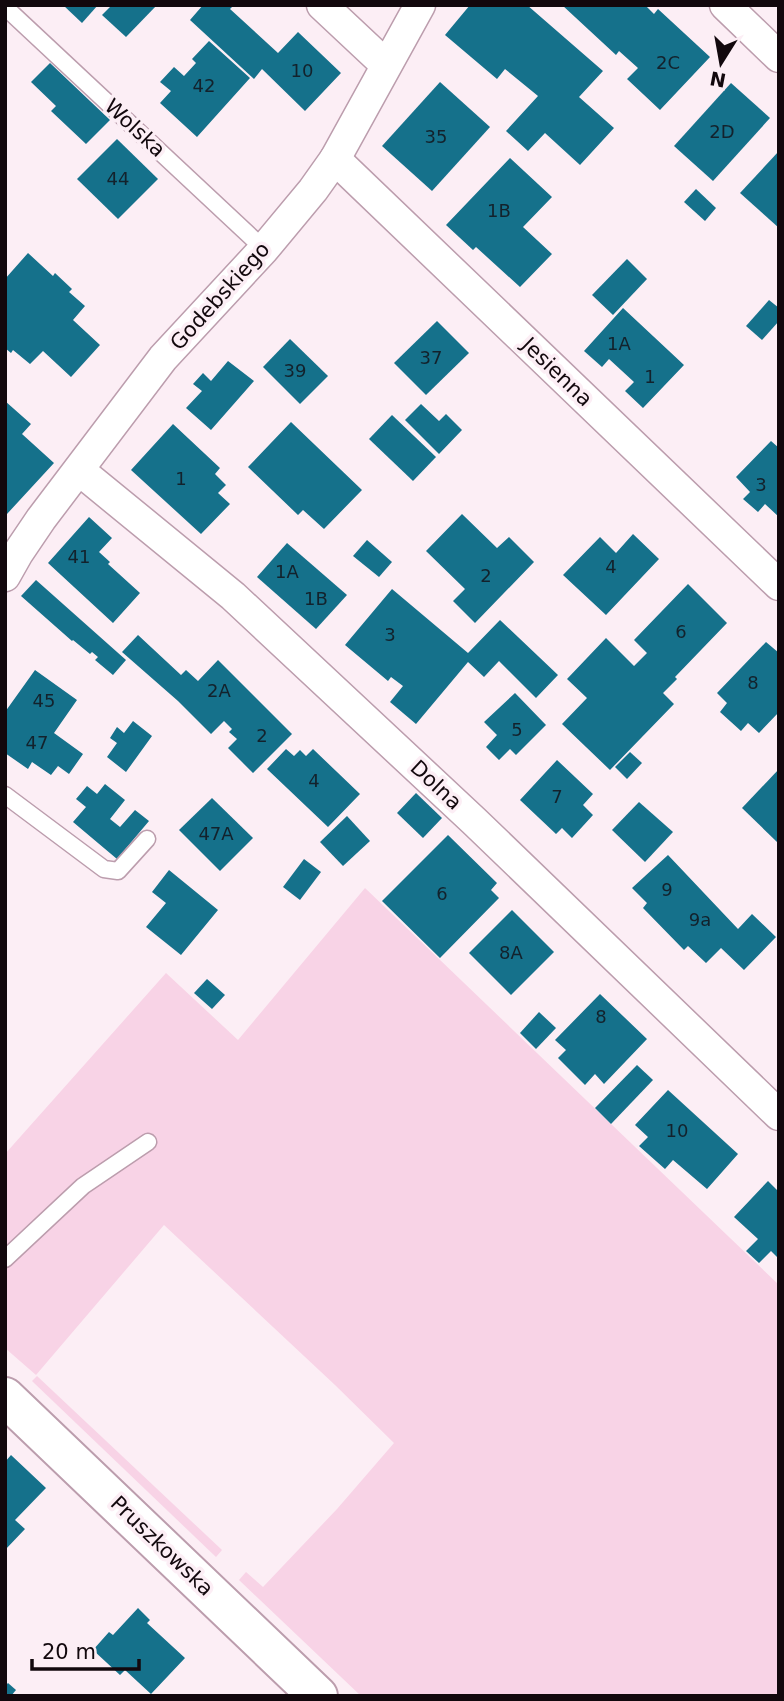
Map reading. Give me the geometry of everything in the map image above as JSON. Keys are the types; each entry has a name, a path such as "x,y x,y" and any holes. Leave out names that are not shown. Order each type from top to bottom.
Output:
{"street":[{"path":"322,5 386,65"},
{"name":"Godebskiego","path":"9,557 79,470 163,358 264,249 313,190 335,159 420,5"},
{"path":"725,5 779,57"},
{"name":"Jesienna","path":"335,159 779,585"},
{"name":"Dolna","path":"79,470 233,596 484,831 779,1115"},
{"name":"Pruszkowska","path":"5,1397 318,1696"}],"lane":[{"name":"Wolska","path":"5,7 264,249"},
{"path":"5,795 104,869 118,871 147,839"},
{"path":"5,1259 83,1186 148,1142"}],"shaded area":[{"path":"365,888 779,1285 779,1696 361,1696 239,1580 246,1572 263,1587 337,1509 394,1443 164,1225 36,1375 5,1348 5,1154 166,973 238,1040"},
{"path":"37,1376 222,1550 216,1557 32,1381"}],"building":[{"path":"63,5 98,5 82,23"},
{"path":"112,5 157,5 126,37 102,15"},
{"path":"203,5 234,5 230,9 278,53 298,32 341,73 305,111 262,69 254,79 190,20"},
{"path":"470,5 527,5 603,71 579,97 614,128 580,165 545,133 528,151 506,131 538,96 505,69 497,79 445,35"},
{"path":"562,5 645,5 654,14 658,9 710,57 660,110 627,79 638,68 619,51 616,55"},
{"path":"209,41 250,78 197,137 160,103 171,91 160,82 174,67 184,76 196,63 192,59"},
{"path":"50,63 110,120 86,144 51,111 56,106 31,82"},
{"path":"440,82 490,127 432,191 382,146"},
{"path":"731,83 770,118 713,181 674,146"},
{"path":"117,139 158,179 118,219 77,179"},
{"path":"779,151 779,228 740,193"},
{"path":"510,158 552,197 523,227 552,254 520,287 476,247 473,250 446,225"},
{"path":"696,189 716,208 705,221 684,202"},
{"path":"28,253 72,289 69,292 85,306 73,320 100,345 71,377 43,351 30,364 13,350 11,353 5,348 5,279"},
{"path":"627,259 647,279 613,315 592,295"},
{"path":"769,300 779,308 779,321 762,340 746,326"},
{"path":"623,308 684,365 643,408 625,391 634,382 609,359 602,367 584,351"},
{"path":"437,321 469,353 426,395 394,363"},
{"path":"290,339 328,376 300,404 263,367"},
{"path":"228,361 254,381 211,430 186,408 202,391 193,384 203,373 211,381"},
{"path":"5,401 31,424 22,434 54,463 7,514 5,512"},
{"path":"421,404 439,421 446,414 462,430 439,454 405,420"},
{"path":"392,415 436,457 413,481 369,439"},
{"path":"291,422 362,490 324,529 303,510 298,515 248,467"},
{"path":"173,424 220,468 215,474 226,485 218,493 230,504 201,534 131,470"},
{"path":"771,441 779,448 779,517 765,504 758,512 743,499 750,492 736,477"},
{"path":"462,514 497,548 509,537 534,562 475,623 453,601 465,589 426,551"},
{"path":"89,517 112,538 99,552 110,562 108,564 140,593 113,623 48,563"},
{"path":"633,534 659,559 606,615 563,575 600,537 616,553"},
{"path":"367,540 392,562 379,577 353,556"},
{"path":"287,543 347,595 316,629 257,577"},
{"path":"36,580 126,660 113,675 95,660 98,657 72,641 21,596"},
{"path":"688,584 727,623 663,693 674,704 610,770 562,724 587,698 567,679 606,638 634,666 647,653 634,640"},
{"path":"392,589 468,653 500,620 558,675 536,698 499,661 484,677 468,662 416,724 390,702 403,686 391,677 388,681 345,645"},
{"path":"138,635 181,675 186,670 198,681 218,660 292,734 253,773 228,748 237,739 229,732 232,729 224,721 211,734 122,652"},
{"path":"766,642 779,653 779,712 759,733 748,723 741,731 720,712 727,703 717,693"},
{"path":"35,670 77,700 54,733 83,754 69,774 58,766 51,775 32,762 28,769 5,753 5,712"},
{"path":"515,693 546,725 516,755 510,749 499,760 486,747 497,735 484,722"},
{"path":"133,721 152,736 126,772 107,757 117,743 110,738 117,727 124,733"},
{"path":"286,749 294,756 300,750 306,756 313,749 360,794 328,827 267,769"},
{"path":"630,752 642,763 627,779 615,767"},
{"path":"557,760 593,794 583,805 593,815 572,838 562,828 556,834 520,800"},
{"path":"779,769 779,840 777,842 742,808"},
{"path":"105,784 125,800 110,819 120,827 135,810 149,821 117,859 73,822 86,807 76,799 87,786 97,794"},
{"path":"416,793 442,818 423,838 397,813"},
{"path":"212,798 253,838 220,871 179,830"},
{"path":"639,802 673,832 645,862 612,830"},
{"path":"347,816 370,841 343,866 320,842"},
{"path":"448,835 497,883 491,890 499,898 440,958 382,901"},
{"path":"668,855 738,929 752,914 776,937 744,970 721,948 706,963 688,946 684,950 643,908 647,903 632,888"},
{"path":"304,859 321,872 300,900 283,887"},
{"path":"169,870 218,910 181,955 146,927 166,903 152,892"},
{"path":"512,910 554,952 511,995 469,953"},
{"path":"207,979 225,995 212,1009 194,993"},
{"path":"600,994 647,1039 604,1084 595,1074 585,1085 558,1058 566,1050 555,1040"},
{"path":"539,1012 556,1028 536,1049 520,1033"},
{"path":"637,1065 653,1080 611,1124 595,1108"},
{"path":"668,1090 738,1154 707,1189 673,1160 665,1169 639,1146 648,1137 635,1125"},
{"path":"768,1181 779,1192 779,1259 771,1251 759,1263 746,1251 758,1239 734,1217"},
{"path":"11,1455 46,1488 15,1520 25,1529 5,1550 5,1462"},
{"path":"138,1608 150,1620 147,1623 185,1658 151,1694 125,1670 120,1675 93,1650 109,1632 113,1635"},
{"path":"8,1683 16,1690 11,1696 5,1696 5,1686"}]}
